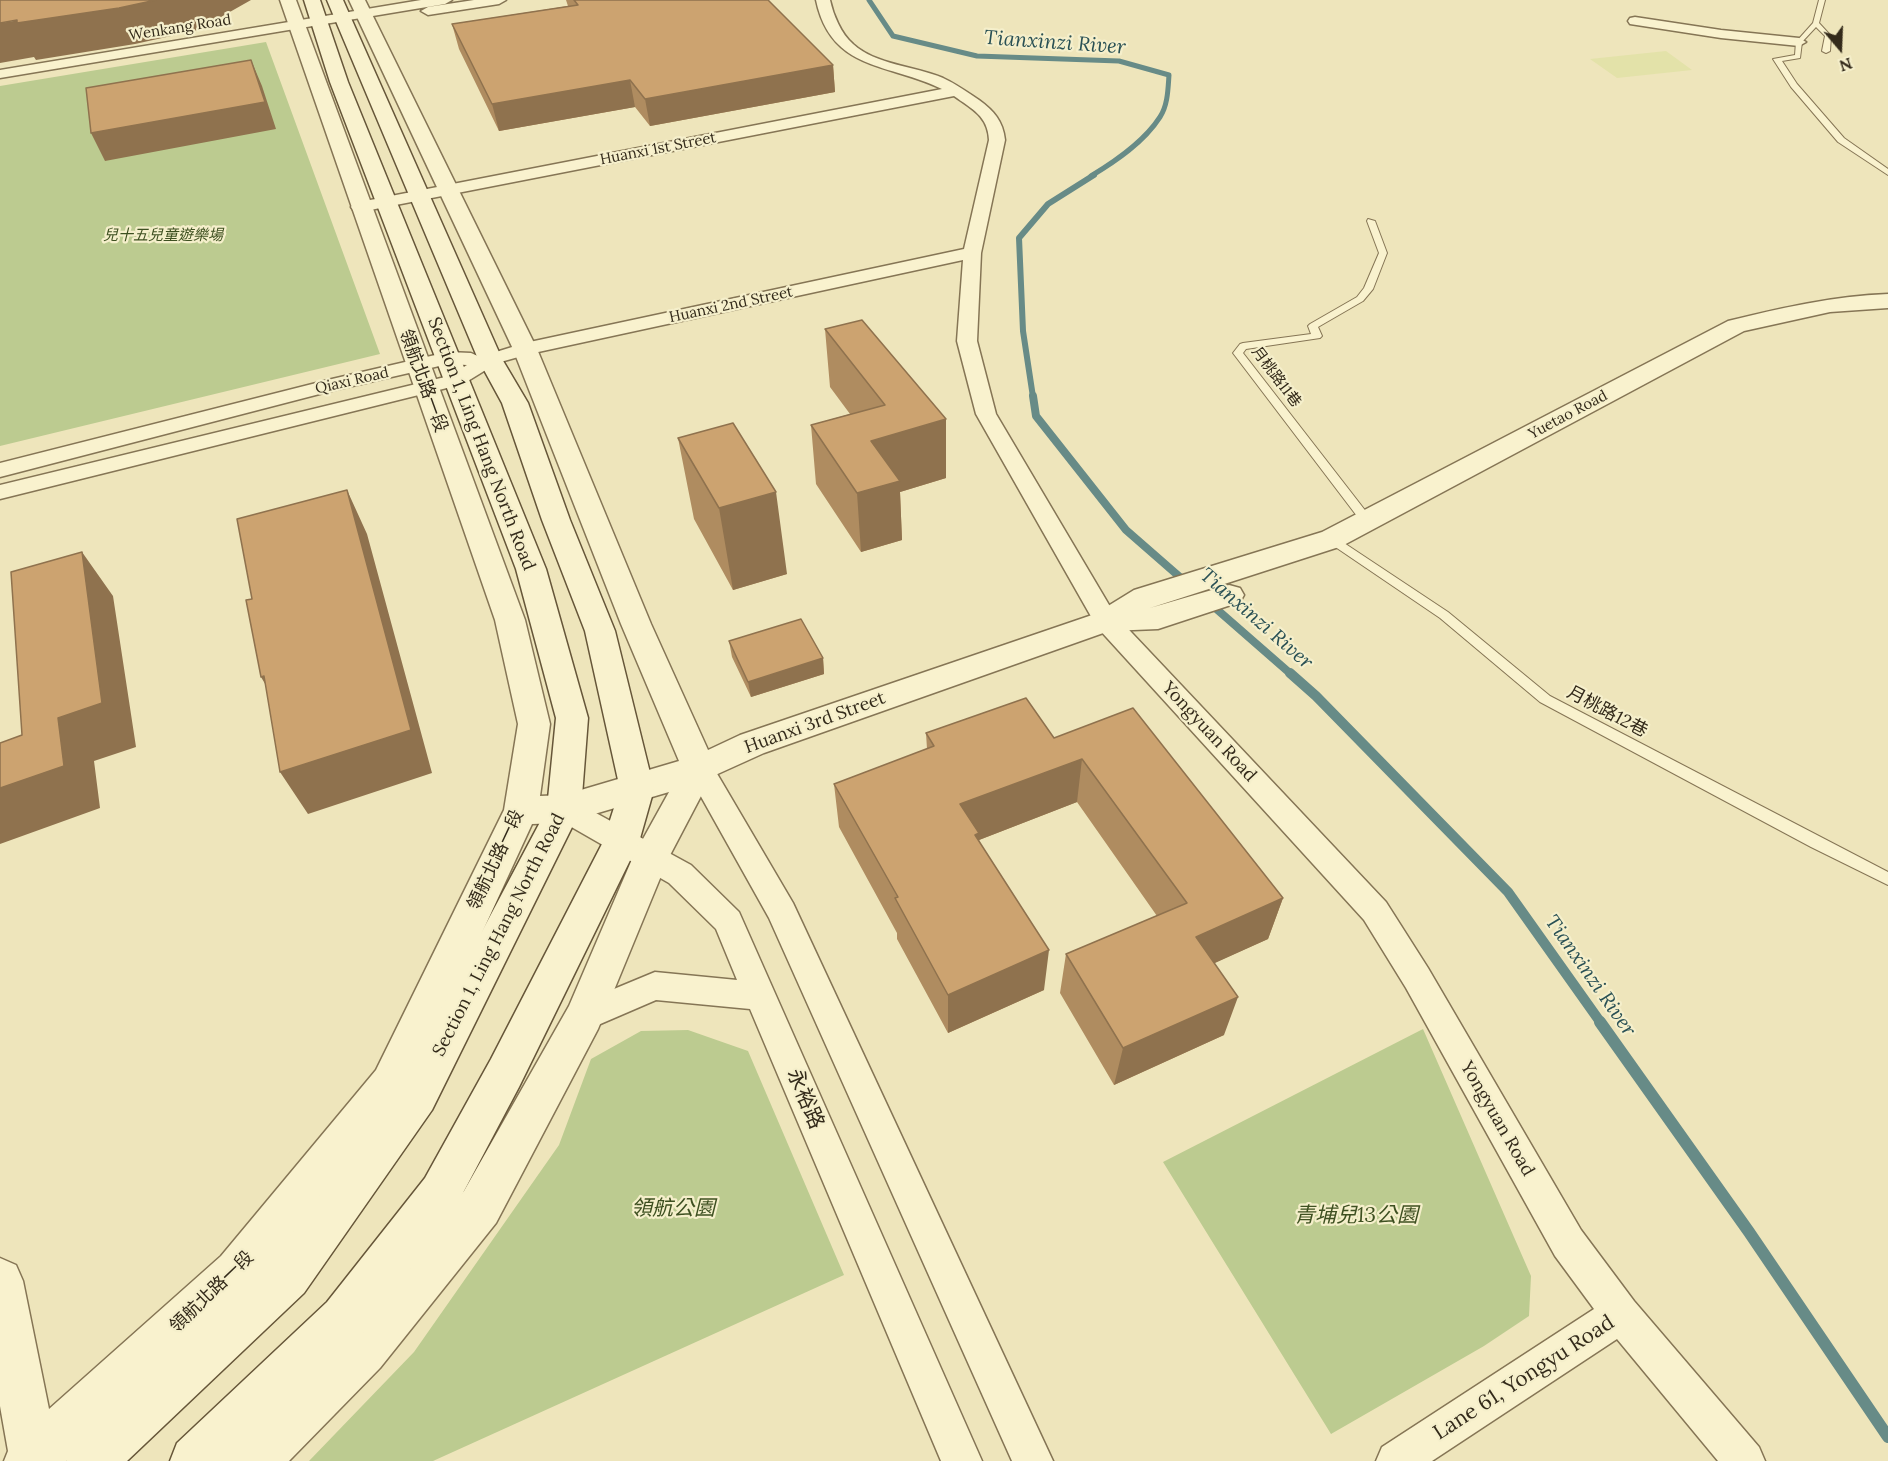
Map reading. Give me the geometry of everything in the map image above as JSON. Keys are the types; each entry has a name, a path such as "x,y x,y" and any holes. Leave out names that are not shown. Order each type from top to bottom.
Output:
{"street":[{"name":"Wenkang Road","path":"0,74 327,10 376,10 445,0"},
{"name":"Wenkang Road","path":"327,10 380,18 499,0"},
{"name":"Yongyuan Road","path":"823,0 826,14 847,47 870,60 937,81 957,91 979,107 996,125 997,140 972,253 967,341 986,414 1106,621 1375,911 1417,978 1568,1243 1621,1314 1745,1461"},
{"name":"Section 1, Ling Hang North Road","path":"195,1461 344,1319 440,1192 505,1073 636,850 637,789 600,631 556,520 515,404 490,359 432,192 327,10"},
{"name":"領航北路一段","path":"33,1459 237,1272 391,1084 521,810 534,724 513,631 436,373 373,204 327,10"},
{"path":"1635,21 1721,34 1799,42"},
{"name":"Huanxi 1st Street","path":"373,204 957,91"},
{"path":"432,192 525,349 636,624 699,768 782,912 1033,1461"},
{"name":"Huanxi 2nd Street","path":"490,359 525,349 972,253"},
{"name":"Yuetao Road","path":"1106,621 1263,573 1342,546 1644,387 1736,326 1786,313 1838,304 1888,301"},
{"name":"Yuetao Road","path":"1342,546 1367,521 1644,387 1759,338 1806,325 1853,318 1888,317"},
{"name":"Qiaxi Road","path":"0,492 490,359"},
{"name":"Section 1, Ling Hang North Road","path":"91,1461 288,1277 417,1096 564,809 572,718 531,569 436,373"},
{"name":"Qiaxi Road","path":"0,470 436,373"},
{"name":"Huanxi 3rd Street","path":"521,810 564,809 637,789 699,768 752,744 1106,621"},
{"path":"254,1461 363,1351 480,1207 584,1016 636,850 699,768"},
{"name":"永裕路","path":"564,809 680,874 729,921 962,1461"},
{"path":"584,1016 655,986 760,996"},
{"path":"0,1281 33,1459"},
{"name":"Lane 61, Yongyu Road","path":"1396,1461 1621,1314"}],"lane":[{"path":"1822,0 1816,23 1799,42 1798,57 1777,59 1794,85 1841,140 1888,173"},
{"path":"1816,23 1828,36 1826,51"},
{"name":"月桃路11巷","path":"1367,521 1238,353 1243,346 1317,336 1313,326 1360,299 1368,289 1383,253 1371,221"},
{"name":"月桃路12巷","path":"1342,546 1444,615 1545,699 1888,879"}],"shaded area":[{"path":"1666,51 1692,70 1617,78 1590,59"}],"green space":[{"name":"兒十五兒童遊樂場","path":"266,42 380,354 0,446 0,86"},
{"name":"青埔兒13公園","path":"1423,1029 1531,1276 1529,1316 1484,1346 1331,1434 1163,1162"},
{"name":"領航公園","path":"688,1030 748,1051 844,1275 433,1461 309,1461 414,1352 559,1145 591,1059 641,1031"}],"building":[{"path":"0,0 156,0 119,8 17,23 17,20 0,23"},
{"path":"574,0 768,0 833,65 645,99 630,80 492,104 452,24 578,5"},
{"path":"251,60 265,102 91,133 86,88"},
{"path":"862,320 946,419 871,441 900,481 857,493 811,425 885,405 825,329"},
{"path":"733,423 776,492 719,508 678,438"},
{"path":"347,490 411,730 280,772 264,676 261,677 246,600 252,599 237,519"},
{"path":"82,552 102,703 58,718 64,766 0,788 0,743 22,735 11,572"},
{"path":"801,619 823,658 748,682 729,641"},
{"path":"1026,698 1054,738 1133,708 1283,898 1196,937 1238,997 1123,1048 1066,954 1187,903 1082,759 960,804 979,833 975,835 1049,950 948,995 895,898 898,897 834,784 934,746 926,733"}],"waterway":[{"name":"Tianxinzi River","path":"869,0 893,36 977,56 1119,61 1169,75 1165,107 1160,117 1146,135 1129,150 1091,176"},
{"name":"Tianxinzi River","path":"1033,397 1023,331 1019,238 1048,204 1094,175"},
{"name":"Tianxinzi River","path":"1033,396 1036,416 1126,530 1292,675"},
{"name":"Tianxinzi River","path":"1290,673 1316,696 1508,892 1601,1023"},
{"name":"Tianxinzi River","path":"1600,1022 1749,1232 1888,1437"}]}
